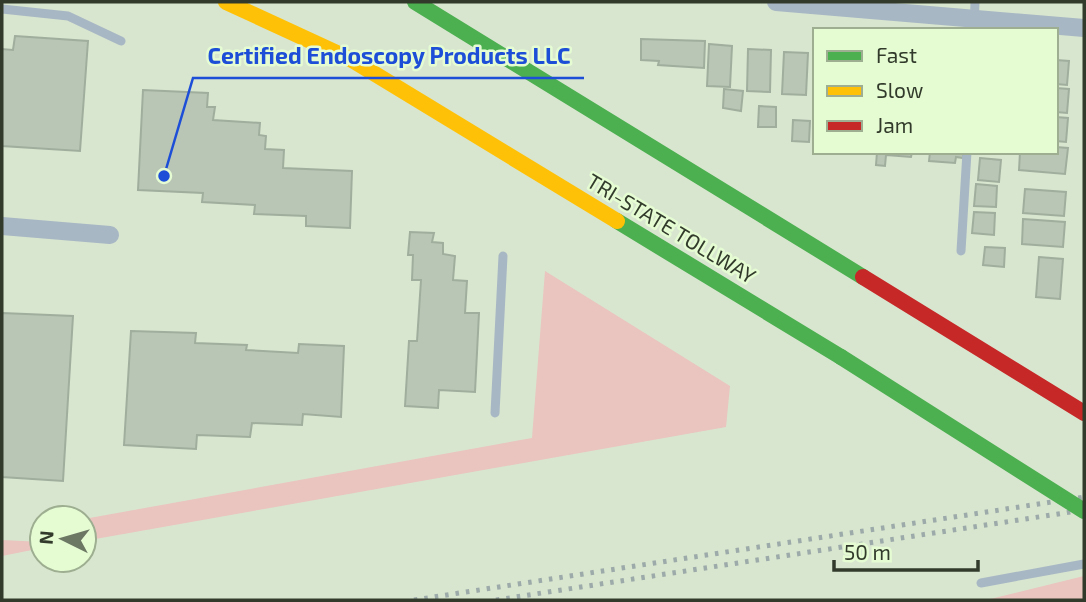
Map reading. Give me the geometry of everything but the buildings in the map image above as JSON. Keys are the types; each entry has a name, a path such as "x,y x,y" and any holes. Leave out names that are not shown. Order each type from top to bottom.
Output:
{"highway":[{"path":"415,2 1084,413"},
{"name":"TRI-STATE TOLLWAY","path":"219,3 258,17 352,60 841,357 1084,511"}],"street":[{"path":"776,2 1084,28"},
{"path":"2,226 110,235"}],"lane":[{"path":"2,9 68,16 121,41"},
{"path":"961,251 967,154"},
{"path":"495,413 503,256"},
{"path":"981,583 1084,564"}],"shaded area":[{"path":"545,271 730,386 726,427 98,539 98,516 532,438"},
{"path":"2,540 28,541 28,551 2,556"},
{"path":"1084,576 1084,600 986,600"}],"railway":[{"path":"414,600 1084,497"},
{"path":"496,600 1084,510"}],"traffic: fast":[{"path":"415,2 863,277"},
{"path":"617,221 841,357"},
{"path":"841,357 1084,511"}],"traffic: slow":[{"path":"226,2 352,60 617,221"}],"traffic: jam":[{"path":"863,277 1084,413"}],"place":[{"name":"Certified Endoscopy Products LLC","path":"164,176"}]}
